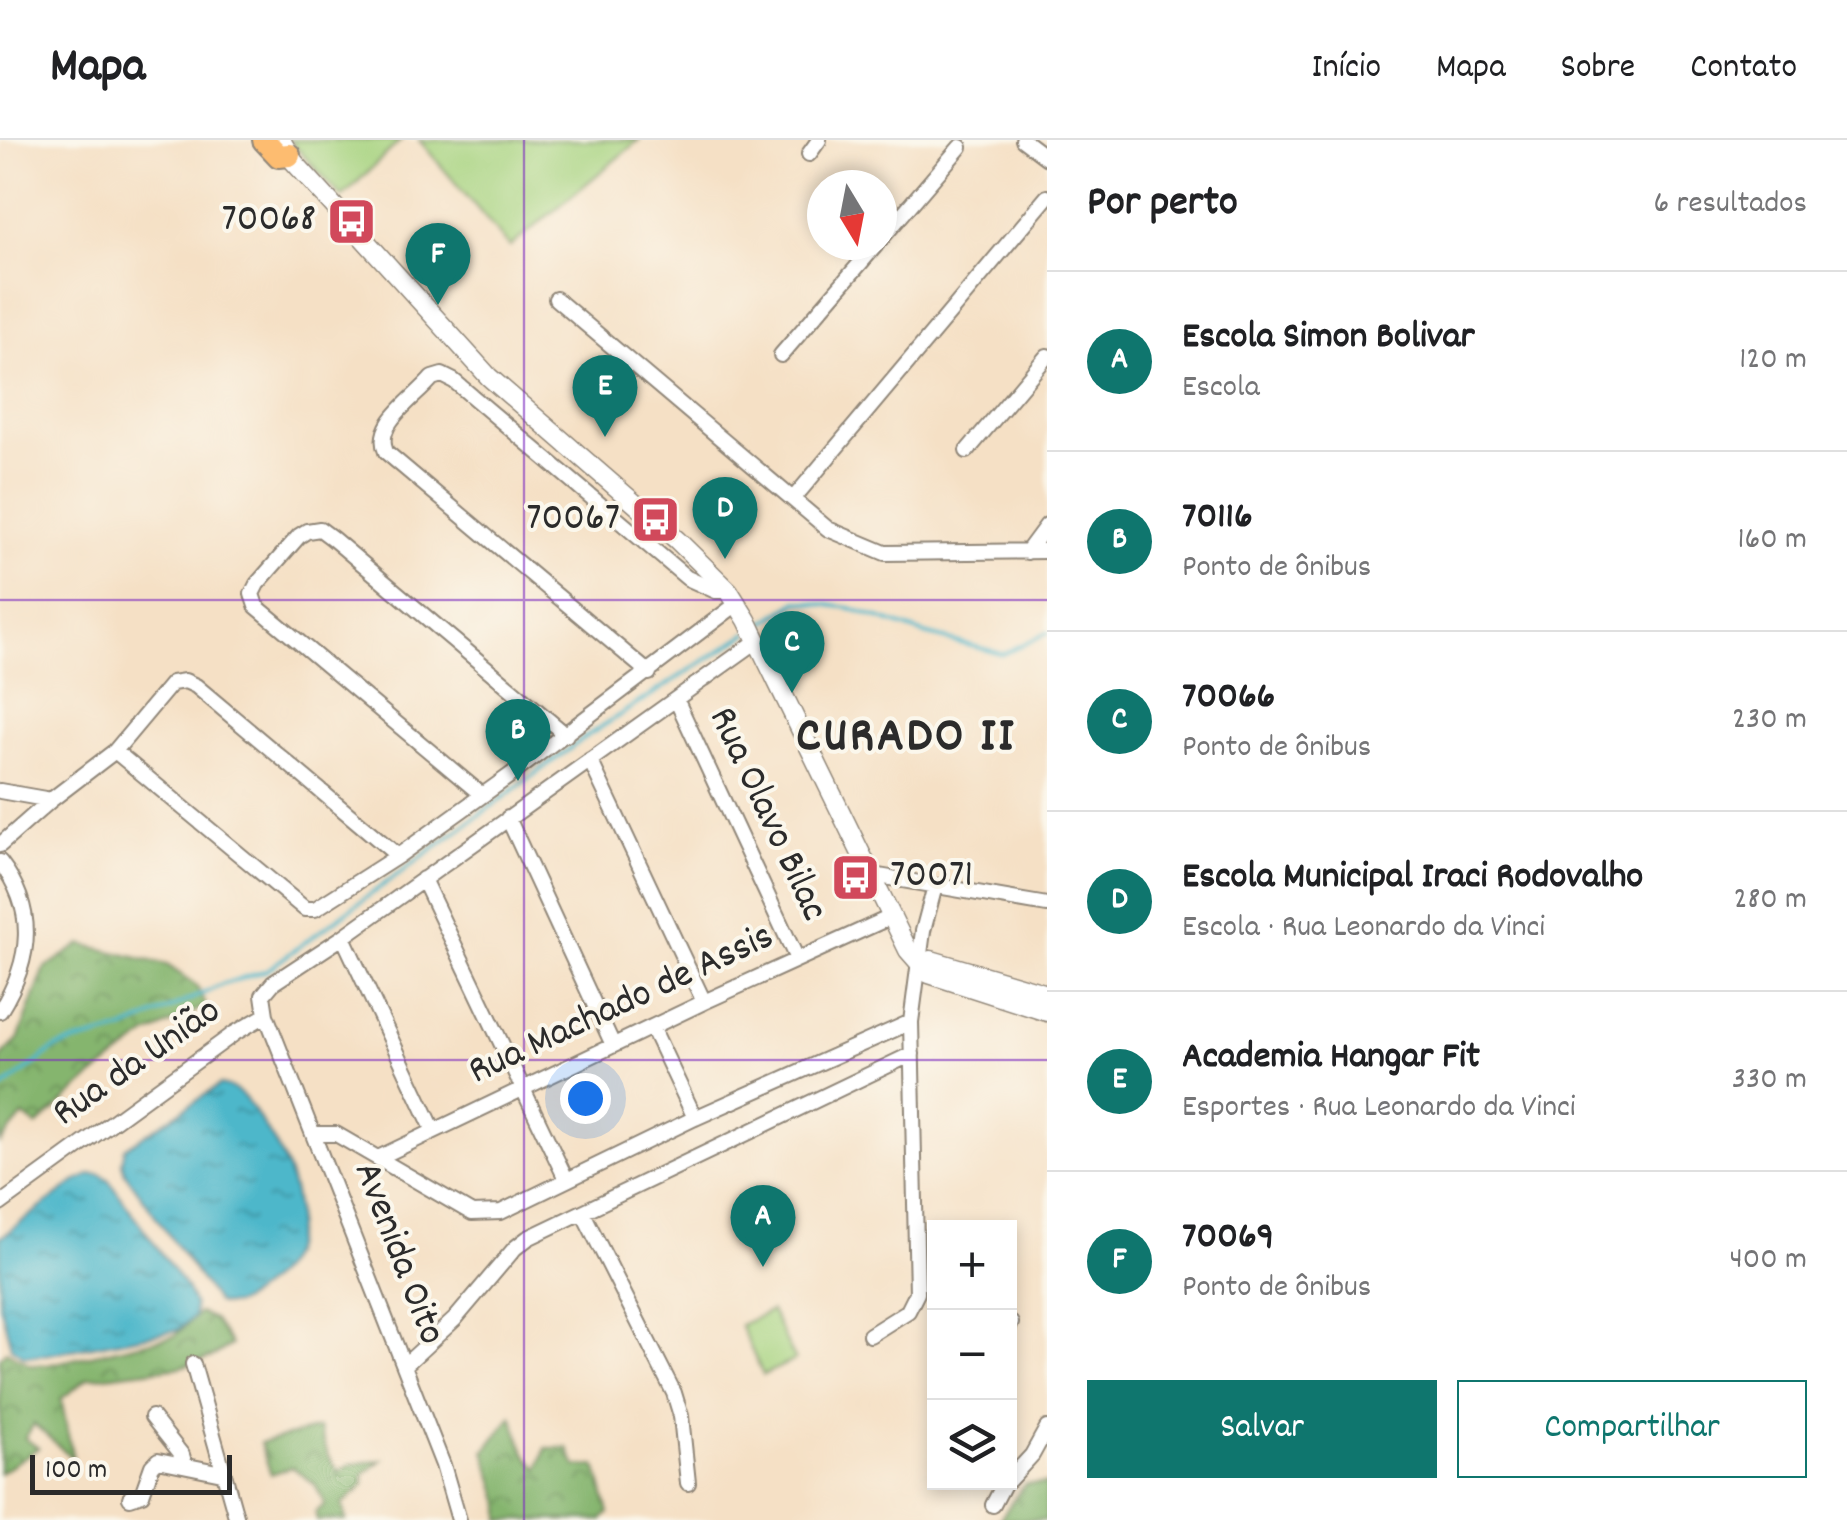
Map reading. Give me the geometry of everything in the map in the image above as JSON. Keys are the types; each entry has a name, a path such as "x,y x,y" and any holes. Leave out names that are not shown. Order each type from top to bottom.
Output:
{"highway":[{"path":"264,140 279,156 285,148"}],"street":[{"path":"810,154 819,140"},
{"path":"1022,140 1047,158"},
{"path":"897,220 960,147"},
{"path":"285,148 489,377 677,540 745,618 908,950 920,964 929,974 1047,1012"},
{"path":"793,499 1047,197"},
{"path":"782,355 863,260"},
{"path":"556,299 828,529 885,553 1047,551"},
{"path":"967,450 1047,356"},
{"path":"649,673 386,452 382,442 385,428 432,378 442,375 466,390 687,578 716,591 745,618"},
{"path":"1026,552 1047,525"},
{"path":"482,795 253,600 258,584 307,531 320,528 566,734"},
{"path":"115,750 305,909 324,905 398,856 649,673 745,618"},
{"path":"266,1015 262,1000 268,987 676,699 745,618"},
{"path":"0,846 50,800 115,750 172,683 185,681 196,686 398,856"},
{"name":"Rua Olavo Bilac","path":"676,699 797,958"},
{"path":"590,760 704,1002"},
{"path":"0,791 50,800"},
{"path":"508,818 613,1044"},
{"path":"0,862 20,892 27,938 22,961 0,1011"},
{"path":"873,875 1047,905"},
{"path":"423,878 566,1180"},
{"path":"870,1334 908,1311 917,1292 911,1022 934,886"},
{"name":"Rua Machado de Assis","path":"380,1157 613,1044 893,916"},
{"path":"343,936 434,1130"},
{"path":"920,964 931,960 1047,994"},
{"name":"Avenida Oito","path":"266,1015 443,1464 459,1520"},
{"name":"Rua da União","path":"0,1204 235,1033 266,1015"},
{"path":"315,1134 336,1134 452,1202 480,1214 500,1212 695,1118 911,1022"},
{"path":"652,1027 695,1118"},
{"path":"405,1365 455,1319 521,1243 912,1054"},
{"path":"583,1212 674,1393 681,1416 688,1484"},
{"path":"193,1364 237,1520"},
{"path":"152,1417 182,1454 185,1465"},
{"path":"1017,1472 1032,1456 1047,1428"},
{"path":"130,1498 142,1494 158,1460 222,1473"},
{"path":"993,1505 1002,1490"}],"green space":[{"path":"289,140 401,140 342,197"},
{"path":"419,140 639,140 510,247"},
{"path":"81,944 167,965 196,985 206,1006 146,1036 37,1126 23,1116 0,1143 0,1058 18,1040 45,968"},
{"path":"771,1311 795,1360 763,1375 740,1325"},
{"path":"199,1313 213,1319 231,1345 212,1357 181,1367 88,1378 61,1399 73,1459 34,1424 25,1438 38,1448 0,1473 0,1358 6,1351 31,1365 47,1365 174,1336"},
{"path":"512,1416 525,1453 539,1469 546,1448 568,1448 576,1467 596,1466 609,1513 602,1520 501,1520 501,1504 485,1451"},
{"path":"319,1428 338,1472 352,1464 382,1460 363,1475 364,1485 342,1504 346,1520 317,1520 316,1512 325,1504 314,1483 292,1467 271,1474 260,1443"},
{"path":"1025,1484 1047,1484 1047,1520 999,1520"}],"water":[{"path":"220,1085 243,1096 269,1133 292,1184 297,1220 295,1238 283,1266 248,1298 229,1305 217,1303 125,1173 122,1163 125,1148"},
{"path":"91,1174 108,1179 186,1288 194,1305 194,1317 178,1330 24,1356 11,1347 0,1304 0,1238"}],"waterway":[{"path":"756,628 798,601 850,608 925,634 1003,654 1047,633"},
{"path":"0,1090 57,1047 123,1030 224,984 267,970 590,734 748,633"}],"place":[{"name":"70068","path":"351,221"},
{"name":"70069","path":"438,305"},
{"name":"Academia Hangar Fit","path":"605,437"},
{"name":"70067","path":"655,520"},
{"name":"Escola Municipal Iraci Rodovalho","path":"725,559"},
{"name":"70066","path":"792,693"},
{"name":"70116","path":"518,781"},
{"name":"70071","path":"855,877"},
{"name":"Escola Simon Bolivar","path":"763,1267"}],"district":[{"name":"CURADO II","path":"906,739"}]}
